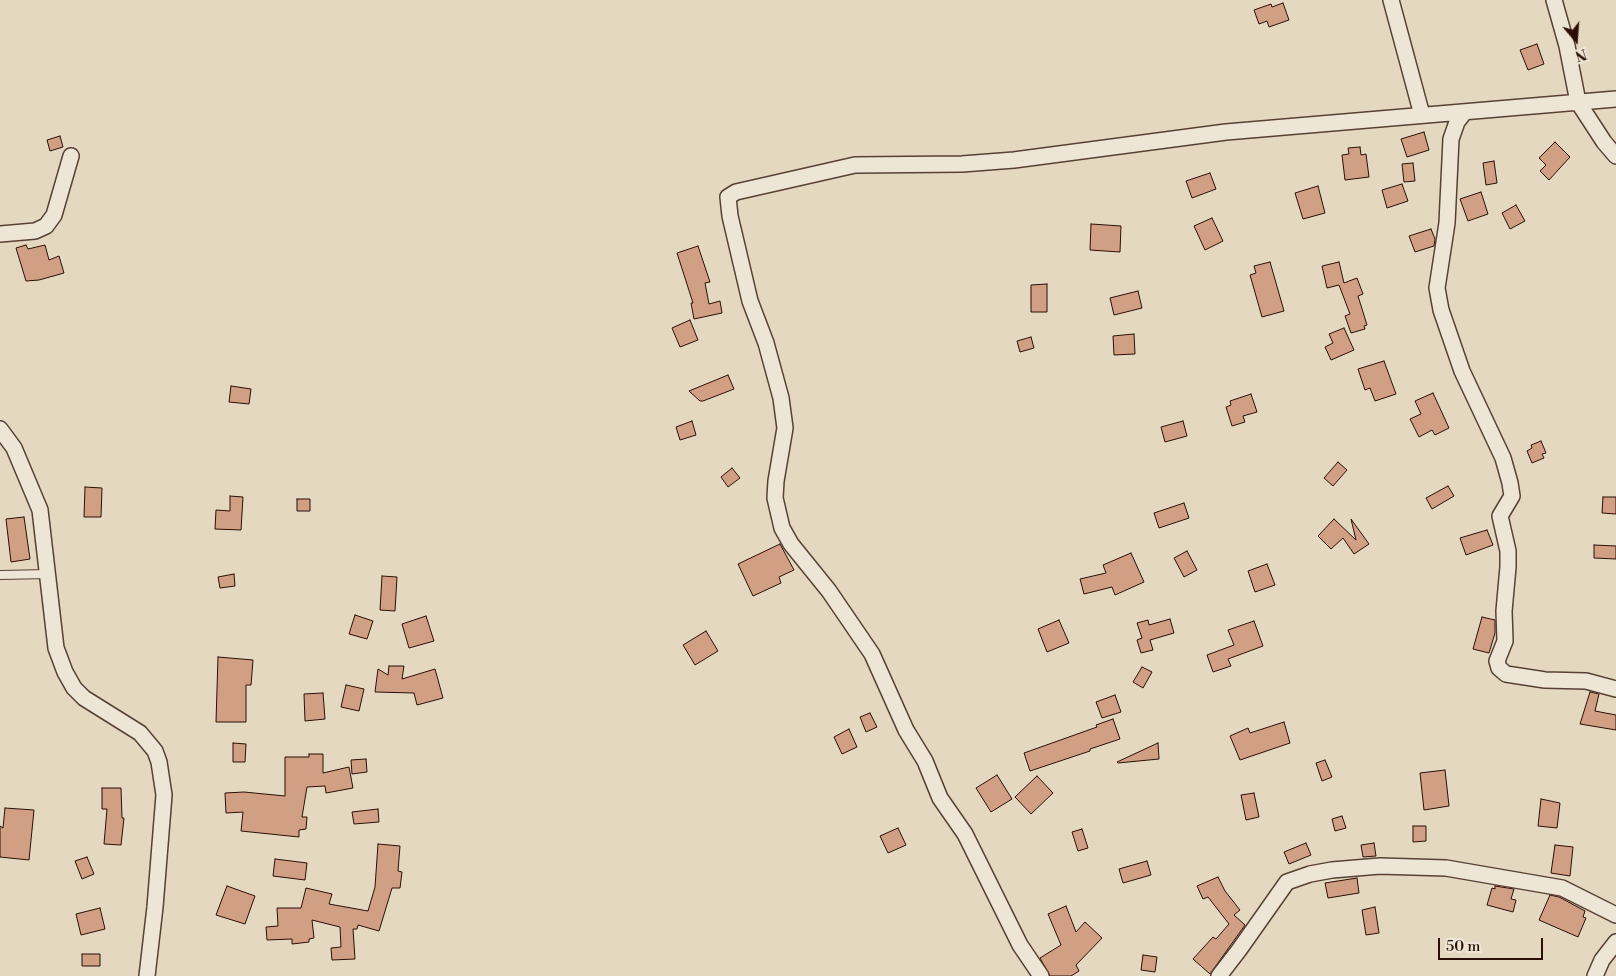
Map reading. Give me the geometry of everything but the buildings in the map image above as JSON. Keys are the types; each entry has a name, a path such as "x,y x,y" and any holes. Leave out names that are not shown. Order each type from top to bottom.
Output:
{"street":[{"path":"1391,0 1422,115"},
{"path":"1554,0 1567,46 1578,102 1604,142 1616,156"},
{"path":"1040,976 1020,945 965,834 940,798 925,761 906,730 872,654 829,591 791,544 782,528 775,498 785,428 781,398 766,344 750,301 730,216 728,197 736,192 855,165 962,164 1014,160 1226,132 1616,99"},
{"path":"1464,113 1456,122 1451,139 1446,232 1437,288 1441,310 1459,364 1474,401 1503,458 1510,483 1512,496 1500,516 1508,551 1508,567 1504,611 1505,641 1497,661 1499,668 1506,674 1546,680 1586,681 1614,687"},
{"path":"0,234 35,231 46,226 54,215 71,156"},
{"path":"0,429 14,448 40,510 49,574 56,648 74,688 96,707 140,733 155,751 159,762 164,795 155,907 147,976"},
{"path":"1218,976 1239,950 1287,882 1332,870 1380,866 1446,868 1562,888 1616,915"},
{"path":"1595,976 1602,960 1616,942"}],"lane":[{"path":"0,575 49,574"}]}
